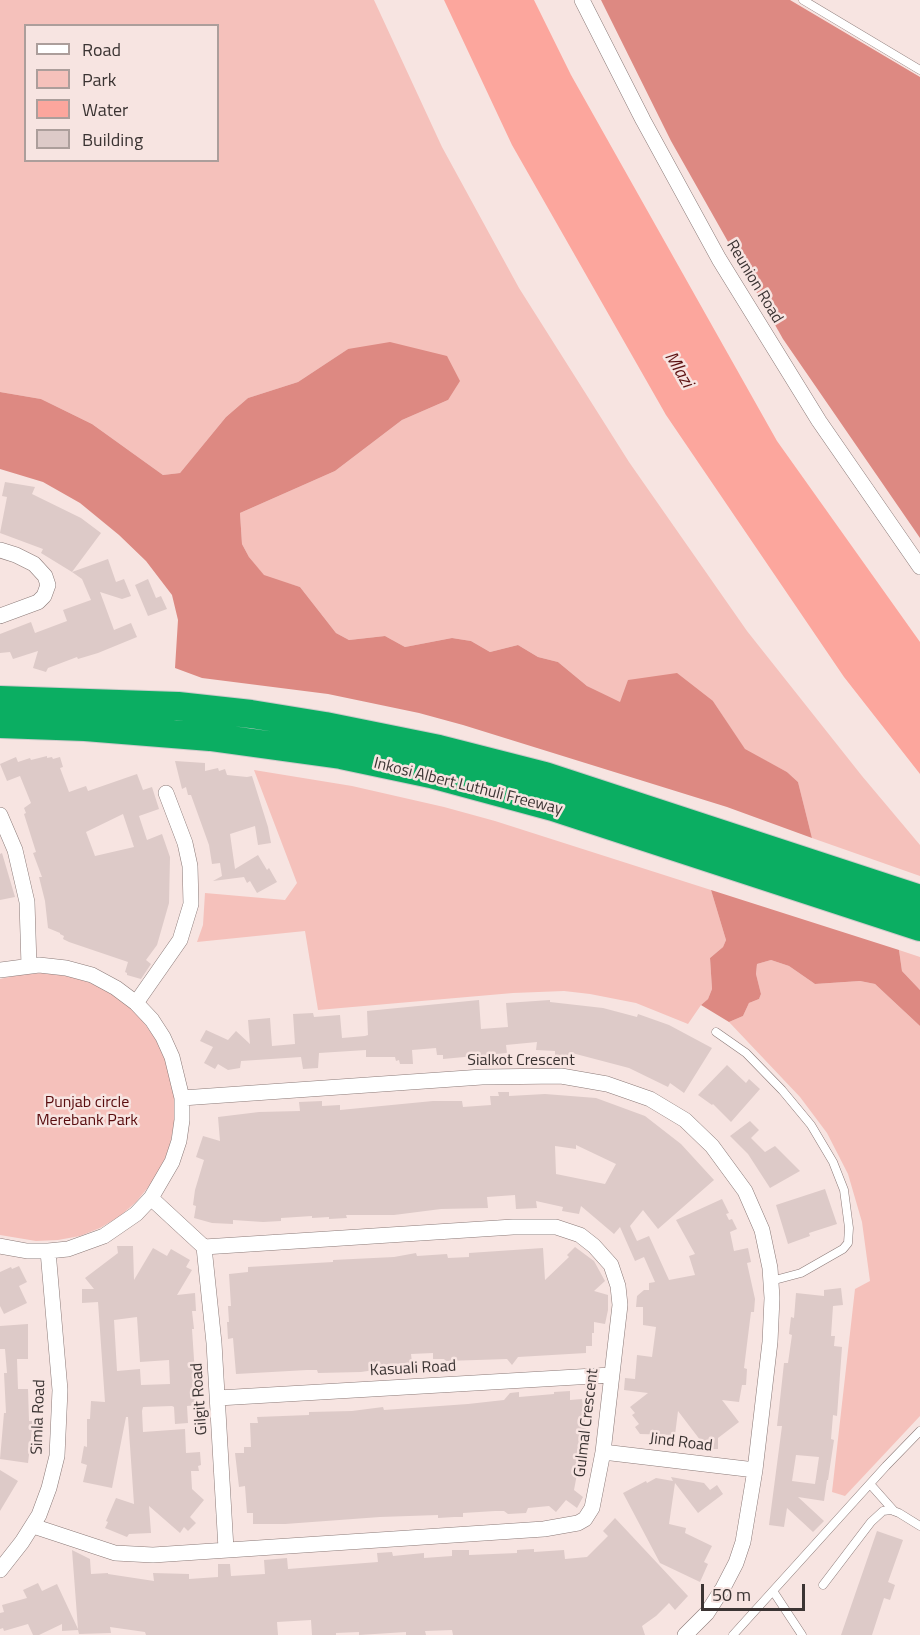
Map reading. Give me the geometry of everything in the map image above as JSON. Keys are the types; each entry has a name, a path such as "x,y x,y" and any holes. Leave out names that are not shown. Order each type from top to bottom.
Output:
{"highway":[{"path":"0,686 178,706"},
{"name":"Inkosi Albert Luthuli Freeway","path":"0,700 178,706 251,714 439,749 544,776 920,899"},
{"name":"Inkosi Albert Luthuli Freeway","path":"0,724 85,727 210,737 341,755 430,774 553,807 920,927"},
{"path":"0,739 85,727"}],"street":[{"name":"Reunion Road","path":"582,0 643,120 719,259 819,421 920,567"},
{"path":"0,550 34,564 45,576 48,585 44,596 38,602 0,616"},
{"path":"136,1003 180,939 191,904 190,866 185,843 166,794"},
{"path":"0,815 15,850 27,902 29,966"},
{"path":"0,970 39,965 66,968 92,975 116,988 136,1003 152,1020 168,1047 182,1098 182,1120 172,1162 152,1198 136,1214 104,1236 87,1244 48,1251 27,1251 0,1246"},
{"name":"Sialkot Crescent","path":"182,1098 482,1077 561,1076 607,1084 663,1106 686,1120 712,1146 737,1178 752,1204 762,1230 771,1281 770,1342 755,1470 743,1542 736,1563 723,1588 707,1613 685,1635"},
{"path":"152,1198 204,1247"},
{"name":"Gulmal Crescent","path":"33,1526 115,1554 153,1556 226,1549 513,1531 578,1523 585,1519 592,1508 603,1452 620,1305 615,1274 605,1256 580,1235 556,1227 513,1227 204,1247"},
{"name":"Gilgit Road","path":"204,1247 218,1398 226,1549"},
{"name":"Simla Road","path":"0,1570 33,1526 45,1502 50,1488 59,1436 58,1361 48,1251"},
{"name":"Kasuali Road","path":"218,1398 611,1375"},
{"name":"Jind Road","path":"603,1452 755,1470"}],"lane":[{"path":"803,0 920,70"},
{"path":"716,1032 746,1053 782,1090 811,1125 833,1161 844,1190 849,1228 848,1243 843,1249 801,1274 771,1281"},
{"path":"733,1635 920,1431"},
{"path":"870,1484 894,1511 920,1526"},
{"path":"823,1585 878,1514 887,1510 894,1511"},
{"path":"773,1592 802,1635"}],"green space":[{"path":"0,0 374,0 442,147 519,288 629,462 747,631 920,845 920,876 812,838 798,782 787,772 745,750 713,701 620,703 587,686 558,662 538,657 518,645 490,652 471,641 452,638 405,647 385,636 349,640 336,633 300,587 264,576 242,544 240,513 335,471 402,420 448,400 348,349 298,382 248,398 226,417 180,473 163,475 92,424 41,399 0,392"},
{"path":"254,770 352,786 444,807 711,890 726,940 723,947 710,958 712,989 708,999 688,1024 636,1003 564,991 513,993 318,1010 305,931 197,942 203,925 205,893 285,900 297,883"},
{"path":"899,950 920,957 920,990 902,971"},
{"path":"771,960 789,966 815,984 860,981 875,984 920,1026 920,1416 845,1496 832,1492 855,1289 870,1281 862,1222 848,1174 827,1133 800,1097 729,1022 743,1016 749,1003 759,999 761,994 756,974 757,964"},
{"name":"Punjab circle Merebank Park","path":"45,973 88,982 108,991 127,1004 155,1038 165,1058 172,1079 175,1101 170,1145 162,1166 136,1202 120,1216 80,1236 36,1241 0,1235 0,979 23,974"}],"shaded area":[{"path":"601,0 790,0 920,77 920,538 783,339 671,141"},
{"path":"390,342 447,356 460,381 448,400 402,420 335,471 240,513 242,544 249,557 264,575 300,587 336,633 349,640 385,636 405,647 452,638 471,641 490,652 518,645 538,657 558,662 587,686 620,702 628,680 677,673 713,701 745,749 787,772 798,782 812,838 727,807 419,713 328,694 202,678 175,668 178,620 172,595 146,561 80,503 43,482 0,469 0,392 41,399 92,424 163,475 180,473 226,417 248,398 298,382 348,349"},
{"path":"711,890 899,950 902,971 920,990 920,1026 875,984 860,981 815,984 789,966 771,960 757,964 756,974 761,994 759,999 749,1003 743,1016 729,1022 701,1005 708,999 712,989 710,958 723,947 726,940"}],"water":[{"name":"Mlazi","path":"444,0 534,0 571,75 777,441 920,642 920,774 844,677 666,415 512,145"}],"building":[{"path":"5,482 35,487 32,494 81,518 101,533 72,572 41,553 43,549 0,533 7,497 2,496"},
{"path":"108,559 116,582 124,579 131,596 122,599 100,592 114,630 131,623 137,637 98,653 78,659 77,657 48,668 46,672 33,668 38,651 13,659 10,652 0,653 0,634 31,622 35,633 67,621 63,610 91,600 82,579 72,572"},
{"path":"148,579 156,598 161,596 167,609 148,616 135,585"},
{"path":"47,756 53,759 60,757 63,767 60,768 69,792 86,786 88,791 137,774 143,790 152,787 159,809 139,816 147,840 162,834 170,857 169,903 157,945 146,960 151,964 141,979 127,975 125,972 128,962 69,942 63,939 64,936 60,933 48,928 39,877 42,877 33,853 36,852 24,814 26,813 24,808 31,803 20,776 7,781 0,764 16,757 18,762 30,758 31,760","holes":["123,814 134,847 95,856 86,832"]},
{"path":"175,761 205,763 205,771 218,768 219,771 225,769 227,775 252,776 271,843 258,845 255,826 230,834 235,869 258,855 277,882 257,893 250,881 247,883 244,877 213,881 222,876 220,863 212,864 209,845 191,795 188,795 186,787 182,789"},
{"path":"2,853 15,897 0,900 0,854"},
{"path":"479,1000 481,1029 508,1027 506,1003 550,1000 550,1002 603,1008 637,1017 638,1014 669,1025 712,1048 684,1093 670,1083 668,1087 629,1068 572,1053 572,1057 555,1056 555,1051 536,1050 537,1042 506,1045 507,1053 443,1059 443,1055 437,1055 436,1048 412,1050 413,1064 400,1064 395,1057 366,1057 366,1050 319,1053 318,1068 303,1069 301,1057 241,1061 240,1068 228,1070 218,1064 215,1069 204,1063 213,1047 200,1041 206,1030 228,1040 236,1031 250,1044 248,1020 270,1018 272,1046 295,1044 293,1014 313,1013 314,1017 340,1015 342,1038 368,1035 367,1011"},
{"path":"727,1065 746,1083 749,1079 760,1089 731,1122 713,1104 698,1095"},
{"path":"498,1092 509,1092 509,1096 545,1094 596,1098 645,1116 681,1144 714,1180 658,1229 643,1210 630,1226 637,1241 649,1236 669,1280 695,1275 689,1256 695,1254 676,1220 722,1199 729,1213 726,1214 729,1220 732,1219 737,1229 730,1232 734,1251 748,1248 751,1262 747,1263 755,1299 754,1312 751,1312 744,1368 747,1369 746,1385 742,1385 739,1402 722,1400 739,1422 718,1438 718,1449 707,1449 678,1411 675,1435 640,1434 635,1427 639,1424 632,1415 635,1413 630,1407 648,1393 624,1390 625,1378 635,1379 637,1355 652,1357 656,1327 643,1325 643,1307 636,1307 637,1296 644,1290 649,1290 649,1283 655,1282 644,1257 635,1261 620,1227 614,1234 581,1206 579,1214 562,1211 563,1207 536,1201 537,1208 516,1209 515,1195 487,1197 488,1208 441,1209 394,1215 346,1215 347,1218 329,1219 329,1217 312,1218 312,1216 263,1222 233,1220 233,1224 212,1223 194,1218 195,1190 204,1160 196,1157 203,1136 220,1141 218,1117 259,1112 300,1111 299,1102 322,1101 322,1106 340,1105 340,1110 433,1101 462,1101 463,1107 491,1105 490,1096 499,1096","holes":["576,1145 616,1164 605,1184 556,1174 555,1146 576,1149"]},
{"path":"750,1121 759,1130 751,1138 765,1152 775,1146 800,1171 770,1188 748,1154 730,1136"},
{"path":"825,1189 837,1224 809,1233 810,1236 788,1244 776,1205"},
{"path":"117,1246 133,1246 134,1280 153,1248 167,1256 171,1249 190,1260 186,1267 192,1270 177,1295 195,1293 196,1311 192,1311 194,1329 192,1329 197,1405 187,1406 188,1423 175,1424 174,1407 172,1406 143,1407 142,1411 143,1432 185,1429 186,1453 200,1452 199,1471 191,1471 192,1489 204,1500 190,1517 196,1523 188,1531 184,1527 180,1533 149,1506 151,1533 129,1534 127,1537 105,1528 116,1498 134,1504 128,1417 126,1417 112,1488 83,1482 87,1465 81,1463 84,1446 87,1447 87,1419 90,1419 91,1401 105,1402 98,1302 82,1303 82,1289 94,1289 85,1278 118,1253","holes":["137,1317 140,1362 169,1360 170,1384 141,1385 140,1369 117,1371 114,1320"]},
{"path":"575,1247 594,1261 605,1281 594,1291 608,1295 605,1324 594,1322 592,1346 586,1346 586,1353 518,1357 512,1365 507,1359 446,1361 433,1359 433,1353 411,1354 412,1363 380,1365 381,1369 361,1372 318,1373 317,1370 307,1370 236,1374 233,1338 228,1339 228,1306 231,1306 229,1274 248,1272 248,1267 394,1257 416,1253 417,1256 447,1254 448,1258 469,1257 469,1253 543,1248 545,1280 569,1257 567,1255"},
{"path":"19,1266 27,1282 19,1286 27,1303 4,1314 0,1306 0,1272"},
{"path":"841,1288 843,1305 833,1306 831,1336 835,1336 834,1346 842,1347 837,1416 833,1415 831,1439 834,1440 824,1501 798,1497 824,1521 813,1532 787,1508 784,1527 769,1525 782,1426 777,1426 784,1363 788,1363 792,1335 789,1334 791,1317 794,1318 796,1293 824,1296 824,1290","holes":["796,1455 819,1457 815,1484 792,1481"]},
{"path":"28,1324 28,1359 17,1359 18,1389 28,1389 29,1421 33,1421 28,1463 0,1459 4,1413 6,1413 4,1373 7,1373 5,1349 0,1349 0,1326"},
{"path":"570,1391 570,1400 582,1399 588,1447 582,1447 583,1459 579,1459 581,1474 577,1474 574,1490 583,1497 577,1508 566,1500 556,1512 549,1506 528,1508 526,1513 508,1514 504,1511 495,1511 463,1513 463,1517 438,1518 438,1515 380,1517 285,1524 253,1524 253,1513 247,1513 245,1486 239,1487 235,1453 244,1453 244,1447 251,1447 250,1423 258,1423 257,1417 309,1415 309,1412 352,1411 383,1407 384,1410 468,1404 504,1400 510,1393 519,1392 519,1397"},
{"path":"0,1470 18,1481 0,1511"},
{"path":"671,1477 704,1483 710,1490 717,1485 723,1494 698,1513 675,1483 669,1524 686,1528 685,1533 712,1546 704,1562 708,1564 700,1582 660,1563 623,1493 656,1478 673,1481"},
{"path":"615,1518 688,1596 675,1610 669,1603 642,1626 645,1635 453,1635 452,1630 425,1631 426,1635 406,1635 406,1632 359,1635 359,1632 312,1635 311,1620 277,1622 278,1635 146,1635 145,1632 110,1627 111,1633 79,1634 78,1630 62,1631 62,1624 39,1635 33,1635 28,1624 4,1631 3,1628 0,1629 0,1613 4,1612 2,1605 27,1598 23,1590 38,1583 42,1591 57,1584 78,1629 72,1550 90,1559 91,1574 108,1573 154,1581 153,1573 189,1574 189,1579 218,1577 218,1564 230,1564 231,1576 265,1574 264,1560 287,1558 288,1569 378,1562 377,1553 392,1552 393,1556 424,1553 424,1558 452,1556 452,1550 469,1550 469,1555 517,1553 517,1550 534,1549 534,1552 564,1550 565,1559 587,1557 608,1536 603,1531"},
{"path":"877,1531 903,1540 888,1582 895,1585 890,1600 884,1598 872,1635 841,1635"}]}
